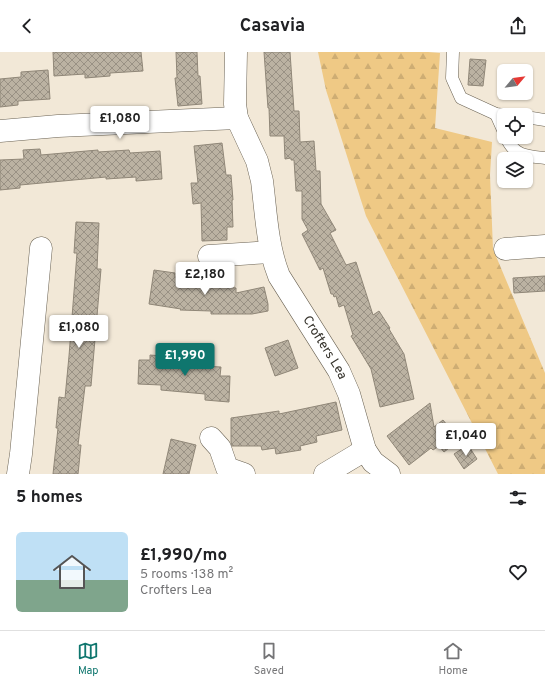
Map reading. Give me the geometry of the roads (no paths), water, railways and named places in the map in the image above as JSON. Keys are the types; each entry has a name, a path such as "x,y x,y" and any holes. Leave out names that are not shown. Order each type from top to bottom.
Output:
{"street":[{"name":"Crofters Lea","path":"236,52 235,104 237,118 257,161 260,171 274,265 279,276 339,371 350,394 365,450 373,462 389,474"},
{"path":"0,130 237,118"},
{"path":"505,249 545,246"},
{"path":"18,474 41,248"},
{"path":"209,256 271,252"},
{"path":"211,438 220,448 232,472"},
{"path":"325,474 365,450"}],"lane":[{"path":"452,52 452,78 461,98 497,112"},
{"path":"533,118 545,120"},
{"path":"509,144 516,152 525,156 545,158"}]}
